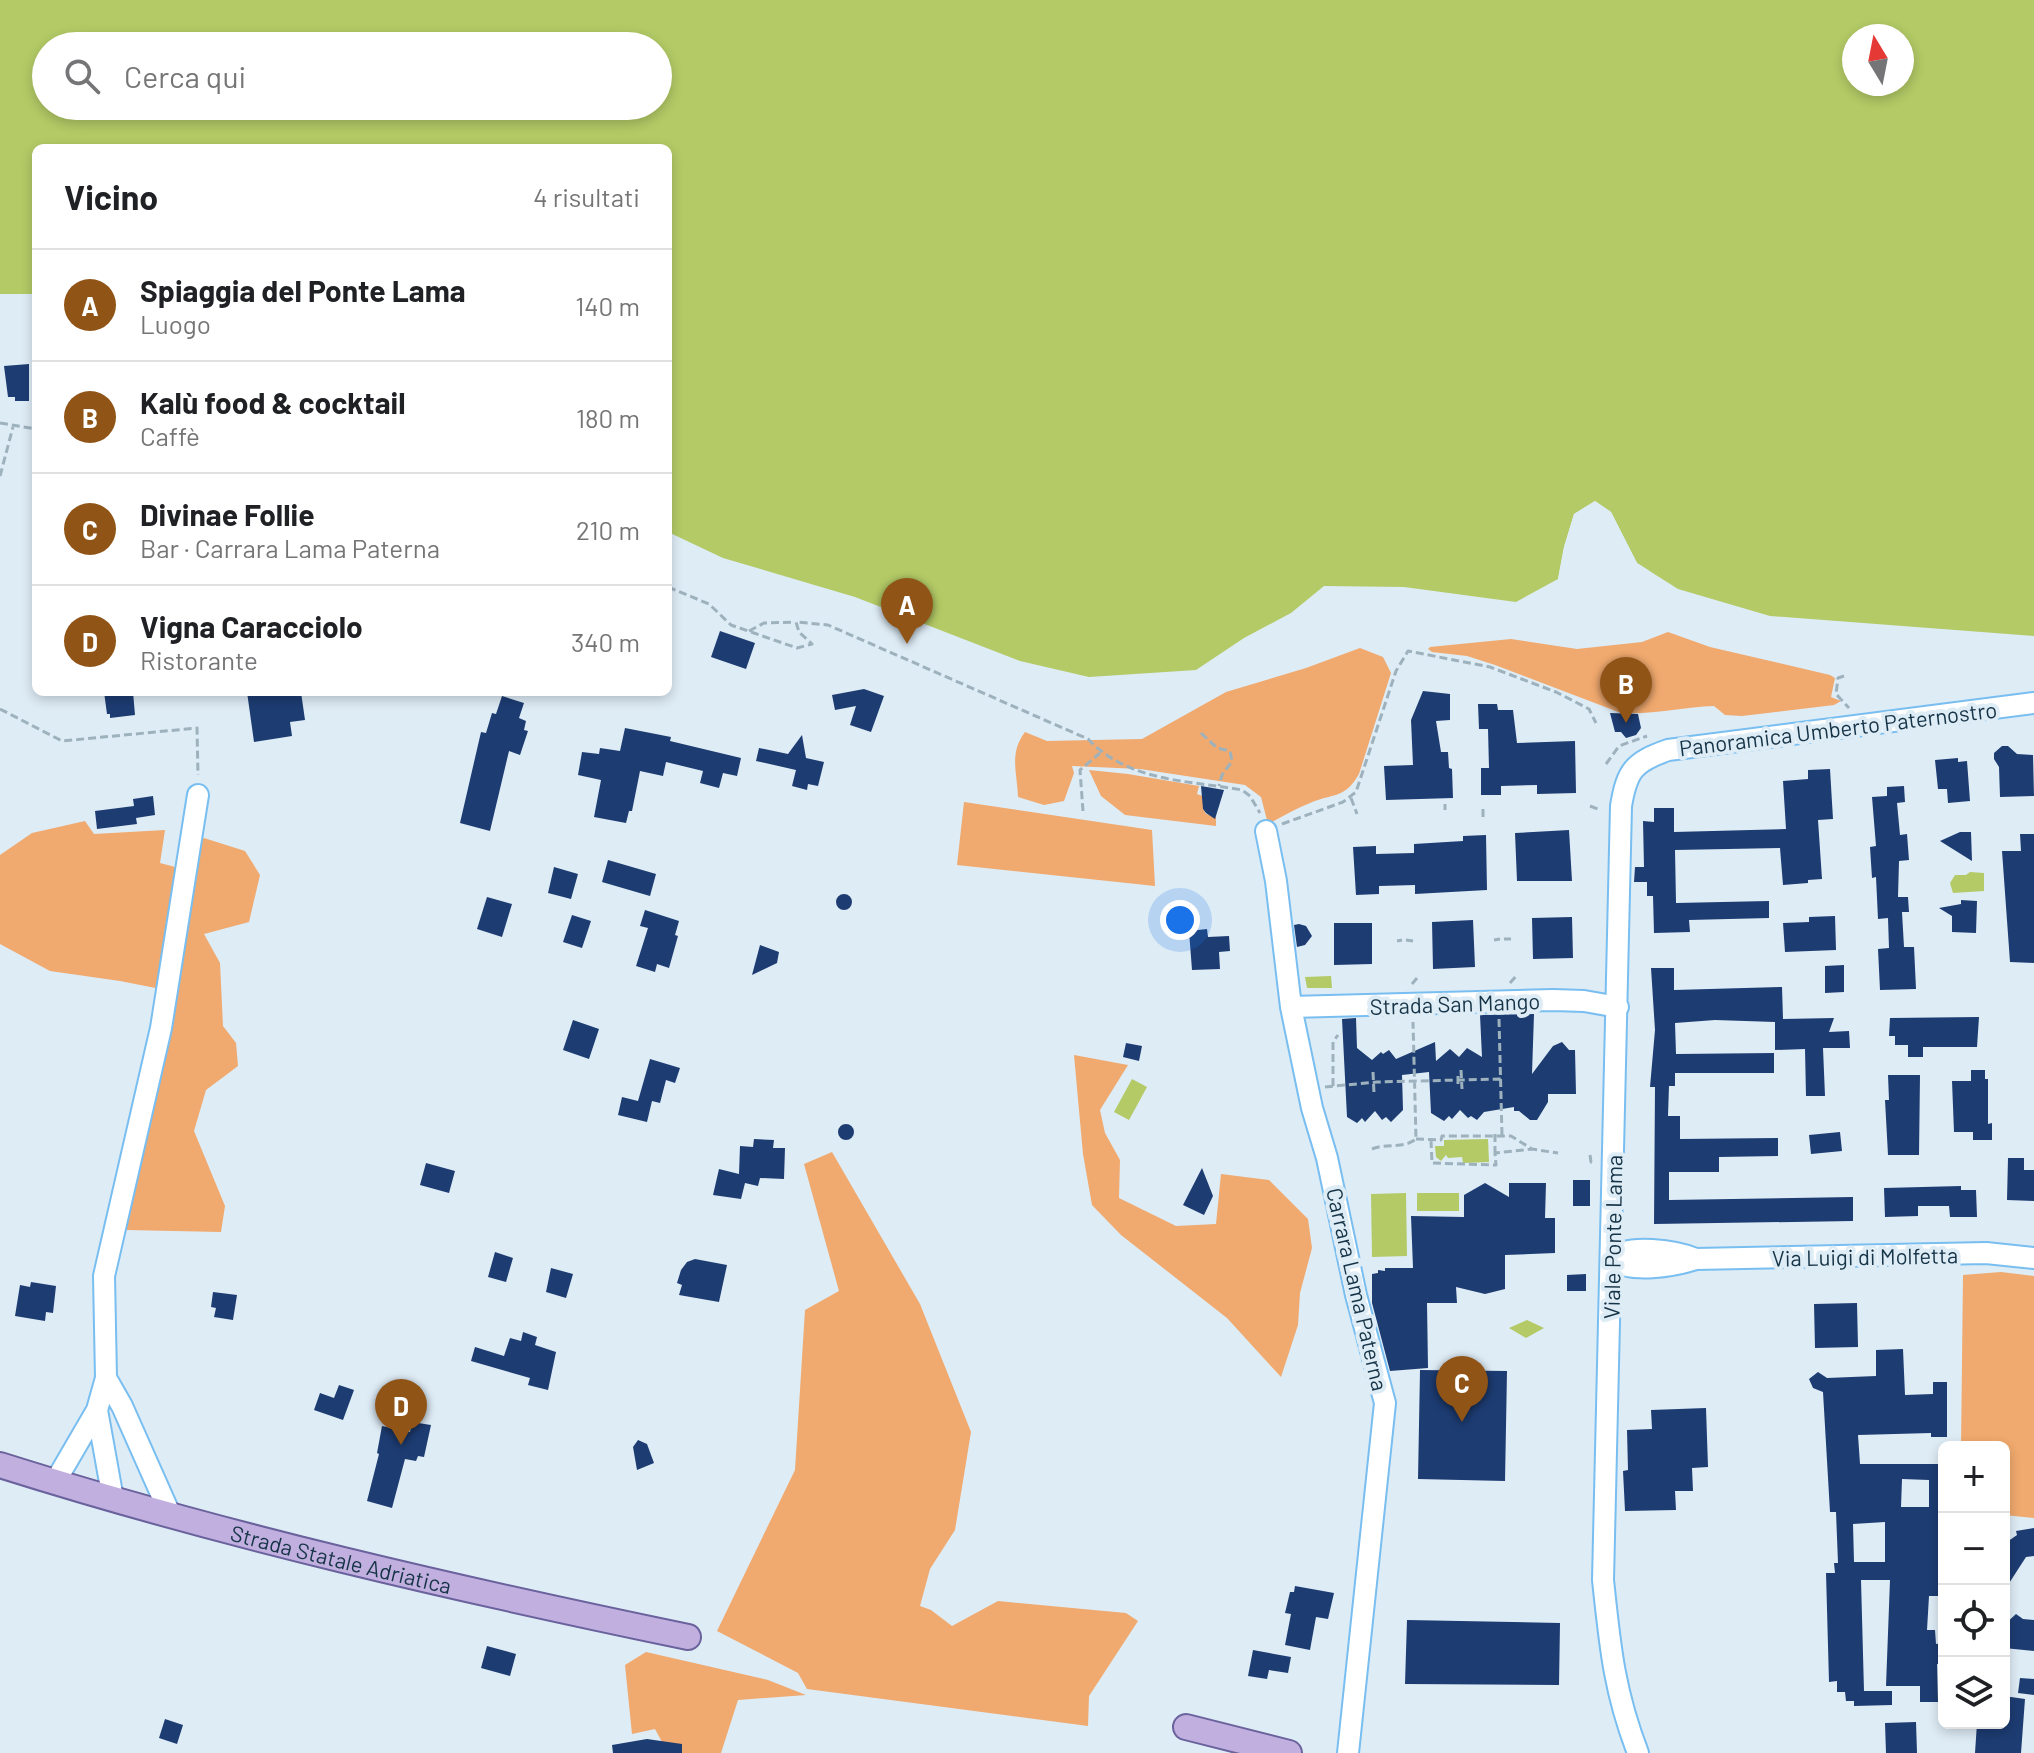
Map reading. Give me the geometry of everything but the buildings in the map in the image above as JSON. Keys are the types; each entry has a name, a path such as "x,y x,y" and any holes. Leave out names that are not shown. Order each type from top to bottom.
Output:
{"main road":[{"name":"Strada Statale Adriatica","path":"0,1465 170,1514 526,1603 688,1637"},
{"path":"1186,1727 1289,1753"}],"street":[{"name":"Panoramica Umberto Paternostro","path":"1643,759 1668,750 1713,743 2034,703"},
{"name":"Viale Ponte Lama","path":"1638,1753 1625,1720 1612,1665 1603,1580 1621,806 1629,776 1643,759"},
{"path":"55,1482 97,1410 106,1378 104,1276 161,1028 198,795"},
{"name":"Carrara Lama Paterna","path":"1266,831 1276,881 1291,1007 1312,1108 1327,1158 1356,1295 1385,1403 1348,1753"},
{"name":"Strada San Mango","path":"1291,1007 1553,1000 1618,1007"},
{"name":"Via Luigi di Molfetta","path":"1611,1259 1623,1251 1681,1253 1696,1259 1986,1253 2034,1258"},
{"path":"106,1378 122,1406 170,1514"},
{"path":"97,1410 113,1499"}],"path":[{"path":"0,423 32,429"},
{"path":"0,476 13,427"},
{"path":"672,589 709,604 731,625 797,648 812,644 799,632 796,622"},
{"path":"749,631 764,623 828,625 1088,739 1101,753 1137,773 1242,790 1260,811 1266,831 1351,798 1356,792 1396,671 1408,651 1490,667 1530,682 1589,709 1596,723"},
{"path":"1844,676 1838,678 1836,694 1851,711"},
{"path":"0,709 62,741 197,728 198,795"},
{"path":"1201,733 1217,748 1230,751 1232,761 1219,786"},
{"path":"1606,764 1619,746"},
{"path":"1083,811 1080,770 1101,753"},
{"path":"1351,798 1357,814"},
{"path":"1445,804 1445,810"},
{"path":"1590,806 1604,811"},
{"path":"1483,809 1483,817"},
{"path":"1494,940 1511,939"},
{"path":"1402,940 1413,941"},
{"path":"1510,983 1516,976"},
{"path":"1412,984 1417,978"},
{"path":"1496,1013 1499,1013 1502,1135"},
{"path":"1413,1015 1416,1139"},
{"path":"1333,1086 1333,1042 1338,1035"},
{"path":"1461,1070 1462,1089"},
{"path":"1373,1072 1374,1093"},
{"path":"1321,1087 1502,1079"},
{"path":"1431,1140 1432,1163 1496,1165 1495,1134"},
{"path":"1372,1149 1382,1145 1406,1145 1416,1139 1441,1140 1442,1136 1495,1134 1511,1136 1532,1149"},
{"path":"1495,1153 1532,1149 1558,1153"},
{"path":"1590,1155 1591,1162 1595,1162"}],"shaded area":[{"path":"0,0 2034,0 2034,636 1770,616 1678,589 1637,563 1611,512 1595,501 1574,514 1558,579 1516,602 1404,587 1324,586 1291,613 1244,638 1196,670 1089,677 1020,661 855,597 723,558 672,534 672,144 32,144 32,294 0,294"},
{"path":"1668,632 1710,647 1830,675 1835,678 1831,697 1841,701 1834,705 1742,716 1725,715 1714,706 1621,713 1495,665 1428,649 1511,639 1577,649 1642,642"},
{"path":"1360,648 1383,657 1391,673 1359,774 1343,792 1304,805 1268,824 1261,797 1245,785 1140,769 1072,766 1074,773 1064,801 1044,805 1018,797 1015,755 1025,732 1047,741 1142,739 1226,692"},
{"path":"1089,770 1199,786 1197,794 1208,798 1203,809 1206,814 1216,817 1216,826 1125,815 1101,796"},
{"path":"964,802 1152,830 1155,886 957,865"},
{"path":"85,821 94,834 165,830 160,863 175,867 204,838 245,851 260,875 249,922 204,934 220,963 223,1026 236,1043 238,1066 206,1090 194,1131 225,1206 221,1232 126,1230 176,992 50,971 0,944 0,855 32,833"},
{"path":"1984,873 1984,891 1953,893 1950,883 1955,875"},
{"path":"1331,976 1332,988 1307,988 1305,977"},
{"path":"1074,1055 1128,1065 1100,1110 1105,1133 1120,1160 1119,1198 1176,1226 1216,1224 1221,1174 1269,1180 1308,1219 1312,1248 1300,1293 1298,1325 1281,1377 1227,1318 1121,1235 1092,1205 1083,1154"},
{"path":"1132,1079 1147,1087 1129,1120 1114,1112"},
{"path":"1488,1139 1489,1162 1463,1163 1462,1157 1448,1158 1446,1155 1441,1161 1436,1157 1435,1146 1444,1146 1444,1140"},
{"path":"832,1152 920,1304 971,1432 955,1530 930,1569 920,1606 931,1610 952,1626 998,1601 1126,1613 1138,1621 1089,1696 1088,1726 807,1689 798,1673 717,1631 795,1470 805,1310 839,1291 804,1164"},
{"path":"1406,1193 1407,1256 1372,1257 1371,1194"},
{"path":"1417,1193 1459,1193 1459,1211 1417,1211"},
{"path":"2001,1272 2034,1276 2034,1518 2010,1516 2010,1441 1961,1441 1963,1275"},
{"path":"1527,1320 1544,1328 1526,1338 1509,1328"},
{"path":"646,1652 768,1680 806,1695 738,1700 721,1753 668,1753 655,1729 632,1734 625,1665"}],"pier":[{"path":"1595,501 1611,512 1637,563 1648,570 1642,571 1634,566 1608,515 1595,506 1578,517 1562,579 1558,579 1574,514"}],"place":[{"name":"Spiaggia del Ponte Lama","path":"907,644"},
{"name":"Kalù food & cocktail","path":"1626,723"},
{"name":"Divinae Follie","path":"1462,1422"},
{"name":"Vigna Caracciolo","path":"401,1445"}]}
